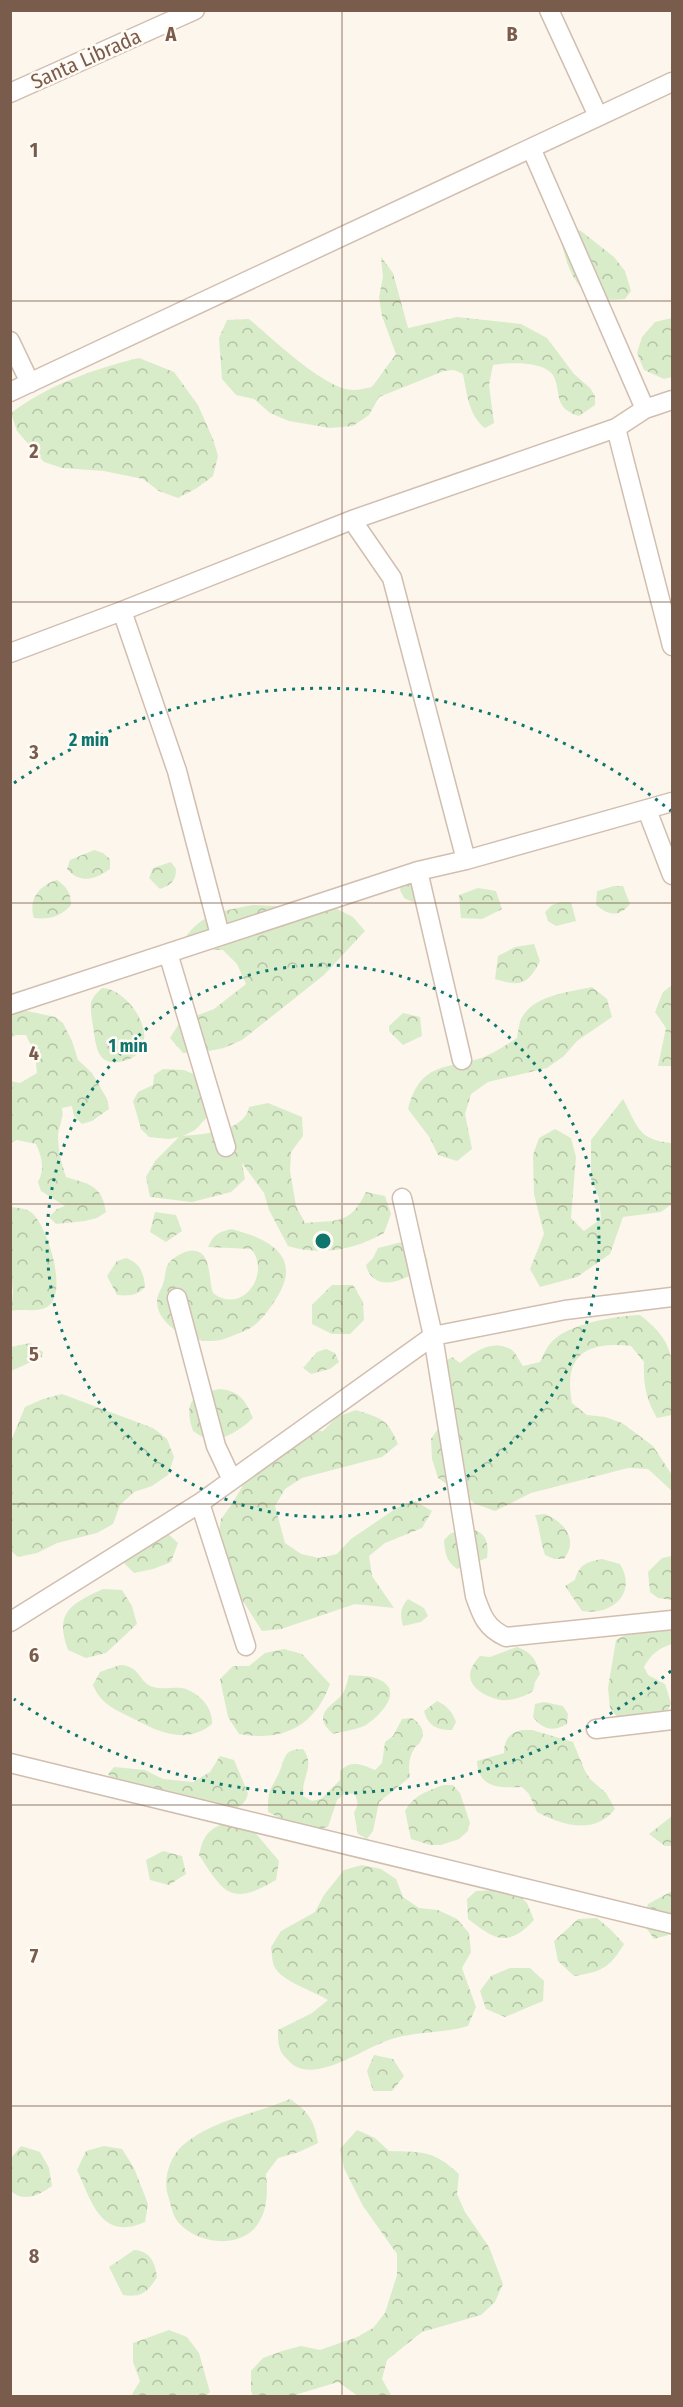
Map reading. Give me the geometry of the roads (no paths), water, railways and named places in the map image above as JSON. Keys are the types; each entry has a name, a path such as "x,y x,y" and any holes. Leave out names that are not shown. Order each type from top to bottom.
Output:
{"street":[{"name":"Santa Librada","path":"10,93 195,10"},
{"path":"549,10 598,116"},
{"path":"10,392 672,82"},
{"path":"531,148 645,409"},
{"path":"10,341 30,384"},
{"path":"10,652 122,611 352,520 616,428 645,409 672,400"},
{"path":"616,428 672,646"},
{"path":"352,520 392,578 466,860"},
{"path":"122,611 177,771 220,935"},
{"path":"10,1005 418,871 466,860 672,802"},
{"path":"647,810 672,875"},
{"path":"418,871 462,1060"},
{"path":"168,953 226,1147"},
{"path":"402,1198 433,1336 475,1596 483,1621 493,1632 506,1637 672,1620"},
{"path":"10,1622 200,1503 433,1336 565,1310 672,1297"},
{"path":"177,1298 216,1446 232,1480"},
{"path":"200,1503 246,1646"},
{"path":"596,1729 672,1720"},
{"path":"10,1763 672,1924"}]}
